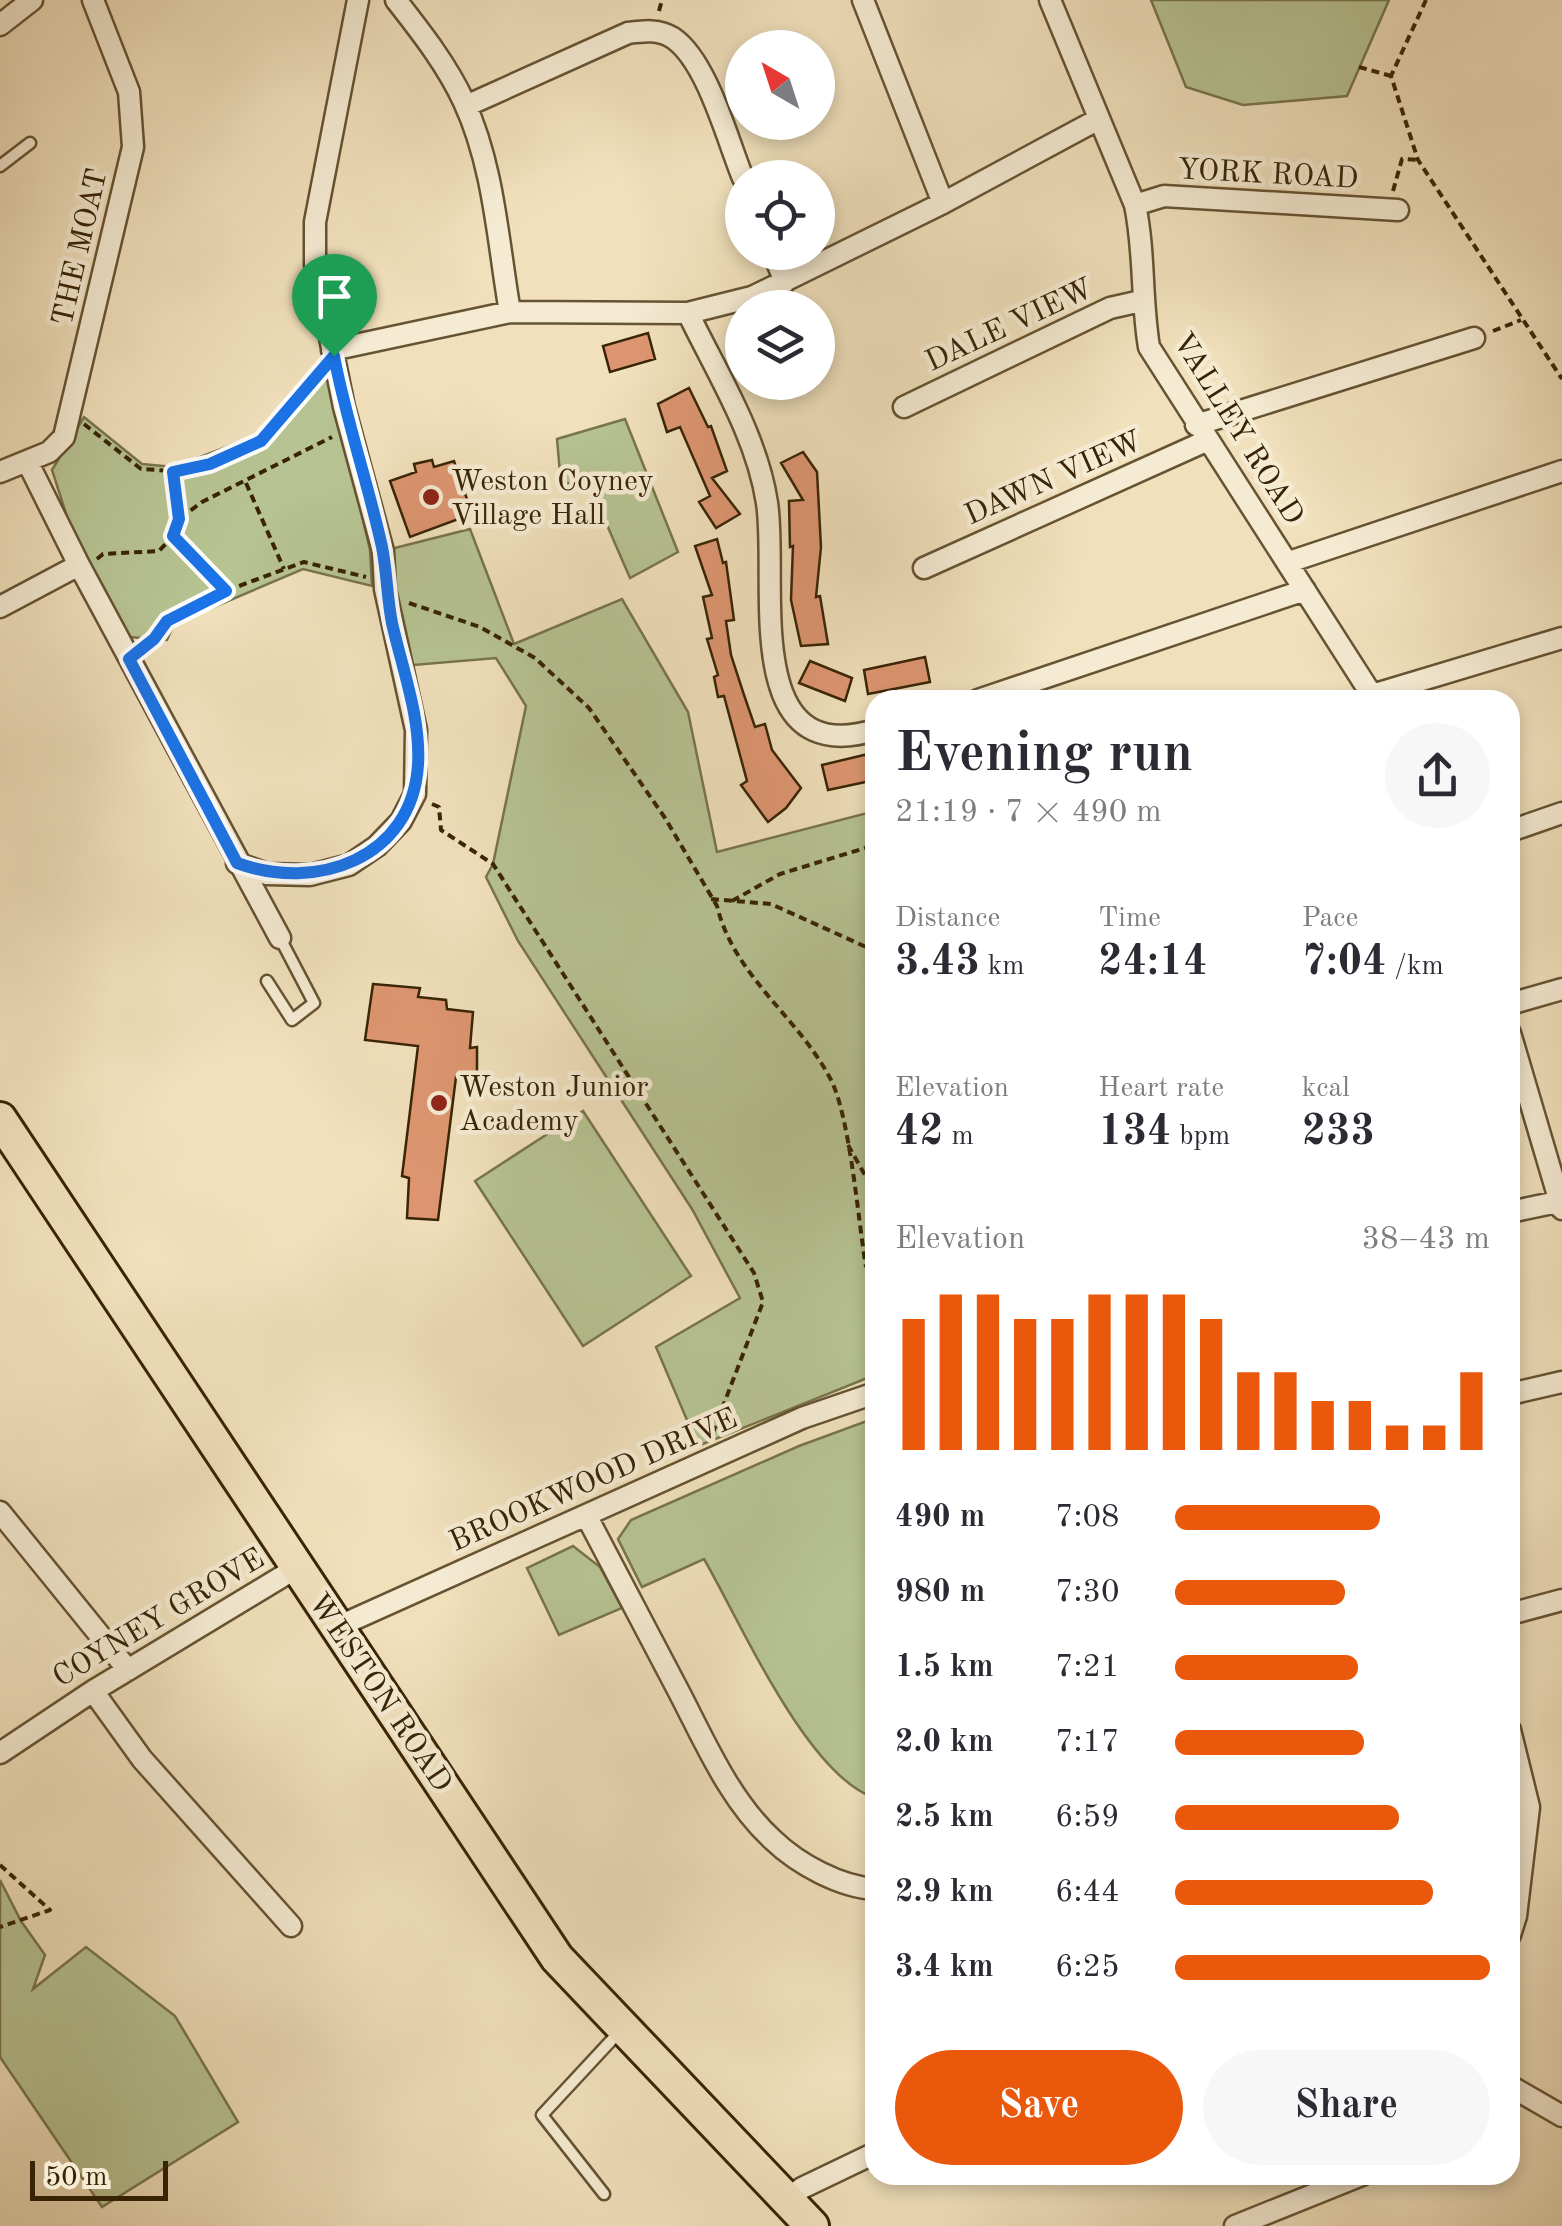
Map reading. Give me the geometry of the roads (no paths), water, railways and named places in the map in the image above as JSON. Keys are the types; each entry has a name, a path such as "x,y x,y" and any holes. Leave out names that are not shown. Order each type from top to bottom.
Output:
{"highway":[{"name":"WESTON ROAD","path":"0,1119 557,1958 812,2226"}],"street":[{"path":"0,25 32,0"},
{"name":"THE MOAT","path":"0,472 49,452 64,437 133,147 129,92 93,0"},
{"path":"237,863 268,874 296,875 349,865 377,846 400,821 415,794 416,730 385,589 382,550 349,427 315,264 315,222 358,0"},
{"path":"396,0 453,78 466,106 482,150 510,312"},
{"path":"863,0 943,204"},
{"name":"VALLEY ROAD","path":"1050,0 1134,205 1141,235 1141,301 1148,347 1368,690"},
{"path":"466,106 628,33 653,30 672,38 695,59 736,160"},
{"path":"333,352 510,312 688,312 752,297 943,204 1096,120"},
{"name":"YORK ROAD","path":"1134,205 1164,196 1398,210"},
{"path":"780,270 785,282"},
{"name":"DALE VIEW","path":"904,406 1110,308 1141,301"},
{"path":"688,312 751,445 767,502 774,677 786,708 828,737 865,731"},
{"name":"DAWN VIEW","path":"924,568 1201,433 1474,338"},
{"path":"28,463 80,568 280,938"},
{"path":"1289,562 1562,471"},
{"path":"0,607 80,568"},
{"path":"1008,690 1305,590"},
{"path":"1398,690 1562,638"},
{"path":"1520,828 1562,813"},
{"path":"1520,1001 1562,990"},
{"path":"1520,1067 1561,1204 1520,1210"},
{"path":"1520,1392 1562,1382"},
{"name":"BROOKWOOD DRIVE","path":"337,1627 802,1418 865,1396"},
{"path":"0,1512 128,1670"},
{"path":"586,1516 717,1766 744,1806 773,1841 834,1878 865,1886"},
{"name":"COYNEY GROVE","path":"0,1753 93,1690 298,1567"},
{"path":"1520,1611 1562,1600"},
{"path":"93,1690 142,1760 291,1926"},
{"path":"1520,1768 1530,1807 1520,1885"},
{"path":"1520,2092 1562,2116"},
{"path":"786,2200 802,2188 865,2158"},
{"path":"1234,2226 1337,2185"}],"lane":[{"path":"0,166 30,143"},
{"path":"267,980 292,1020 314,1003 280,938"},
{"path":"604,2194 542,2115 622,2030"}],"place":[{"name":"Weston Coyney Village Hall","path":"431,497"},
{"name":"Weston Junior Academy","path":"439,1103"}]}
